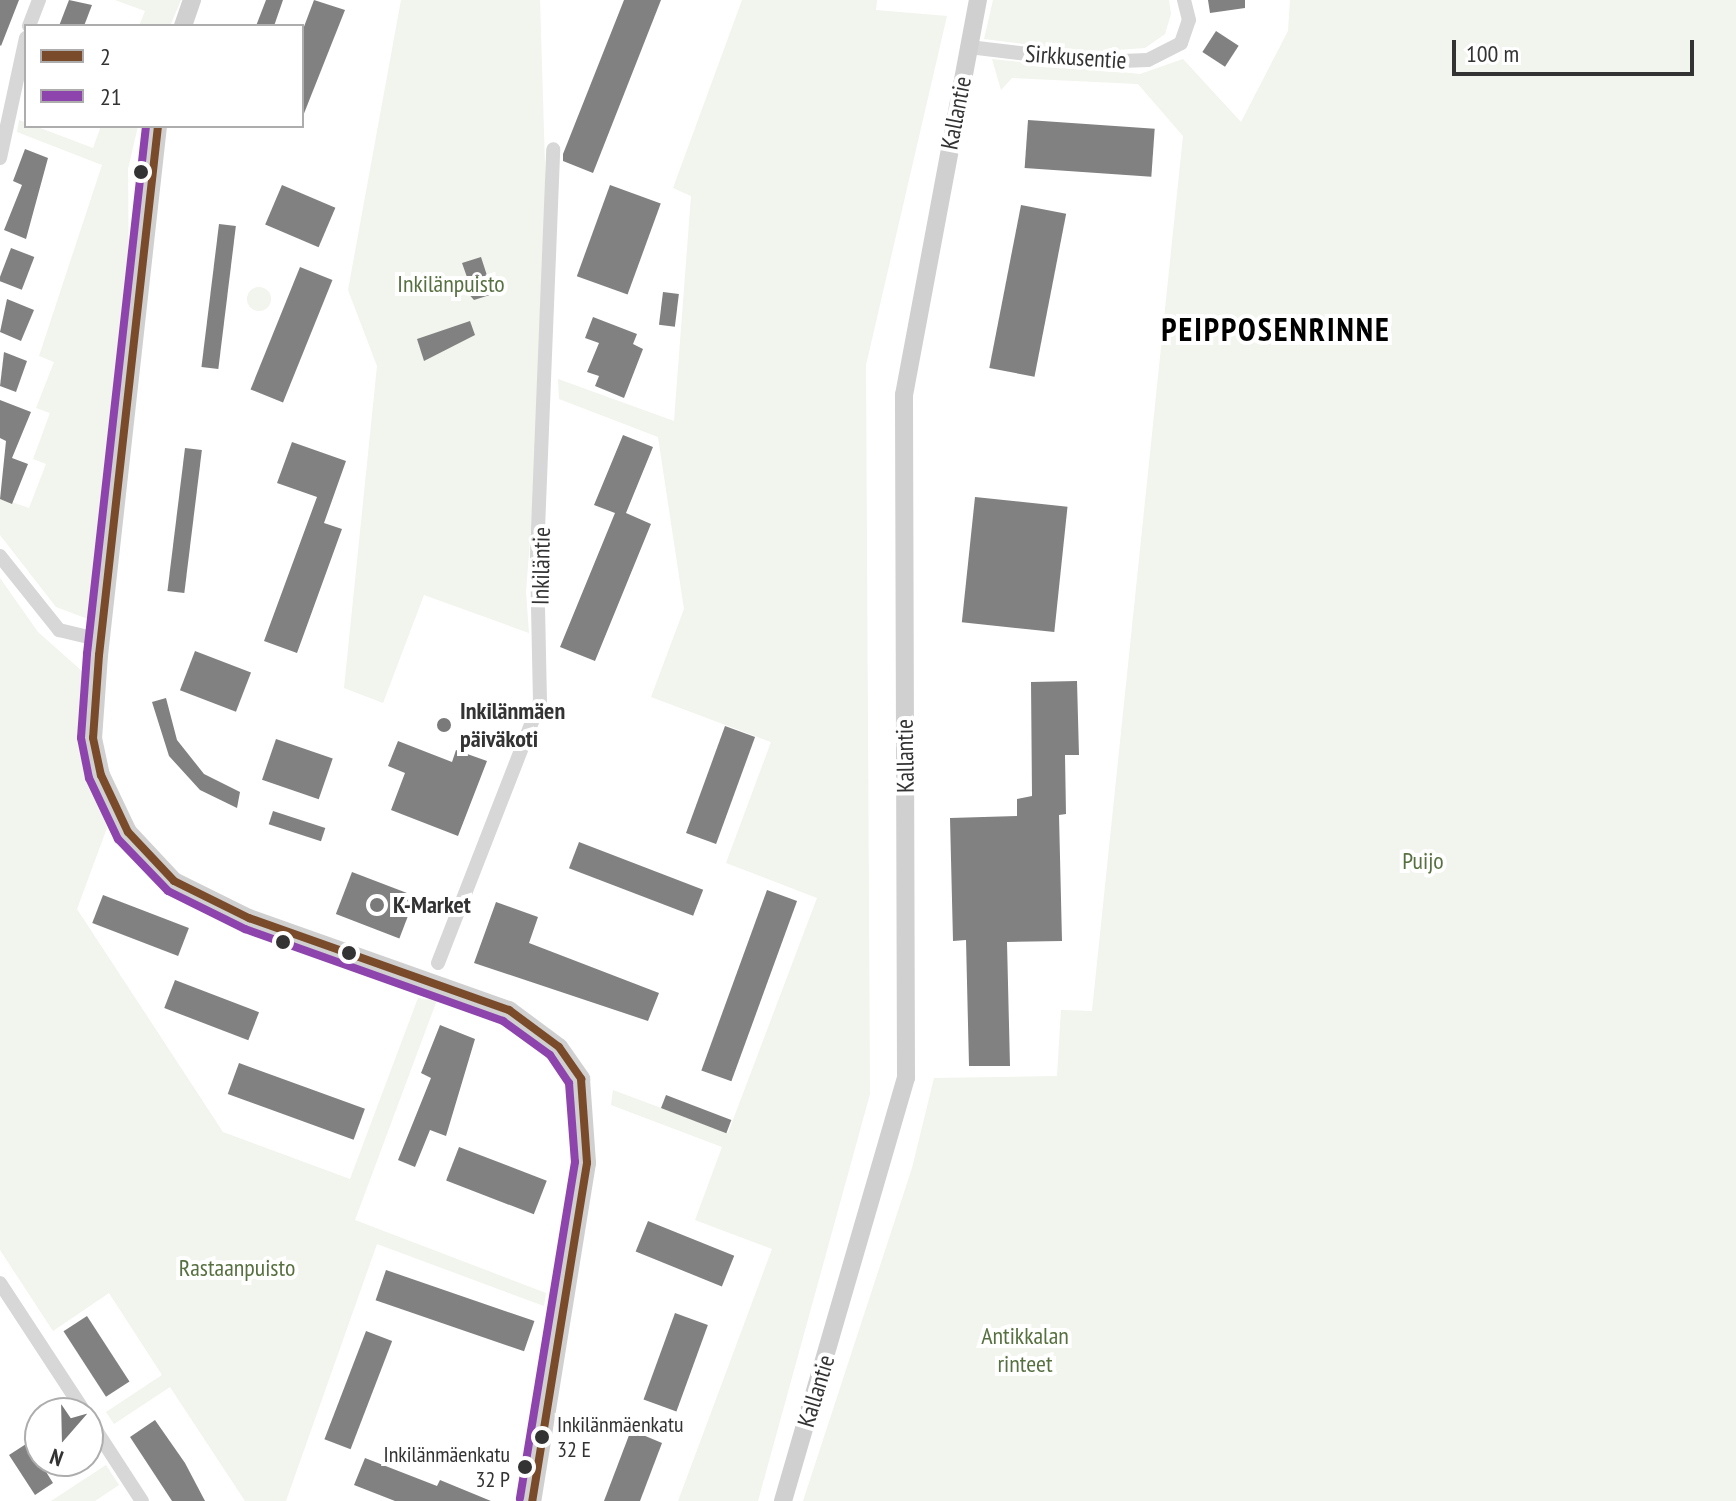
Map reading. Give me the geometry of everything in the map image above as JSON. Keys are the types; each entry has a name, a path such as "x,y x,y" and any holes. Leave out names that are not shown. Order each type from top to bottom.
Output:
{"street":[{"path":"30,24 39,0"},
{"path":"184,24 192,0"},
{"name":"Kallantie","path":"783,1501 906,1078 904,395 978,0"},
{"name":"Sirkkusentie","path":"969,47 1095,62 1148,60 1181,43 1189,20 1184,0"},
{"path":"0,158 24,47"},
{"path":"158,128 101,640 93,738 101,775 128,832 174,881 249,918 509,1010 548,1037 581,1079 587,1163 532,1501"},
{"name":"Inkiläntie","path":"438,963 542,688 537,554 553,149"},
{"path":"0,556 59,630 101,640"},
{"path":"0,1283 74,1397"},
{"path":"104,1443 142,1501"}],"green space":[{"path":"115,0 181,0 171,24 140,24 145,11"},
{"name":"Inkilänpuisto","path":"401,0 540,0 549,296 526,592 529,633 424,595 383,703 344,688 377,366 348,290"},
{"path":"742,0 877,0 876,10 947,16 866,365 870,1094 758,1501 678,1501 772,1249 695,1220 722,1147 611,1105 613,1090 728,1133 817,898 726,863 771,742 651,697 684,609 658,437 559,399 558,379 674,421 691,196 673,188"},
{"path":"993,0 1169,0 1171,14 1165,34 1145,48 1087,52 984,39"},
{"name":"Puijo","path":"1290,0 1736,0 1736,1501 803,1501 912,1168 934,1078 1057,1076 1061,1010 1092,1011 1183,136 1138,84 1012,78 1001,90 992,59 1140,74 1183,59 1241,122 1288,31"},
{"path":"19,120 24,122 24,128 40,128 93,148 100,128 138,128 128,169 129,278 88,619 56,607 0,535 0,498 29,508 46,464 33,459 50,413 36,408 54,362 39,356 102,165 17,132"},
{"path":"259,287 268,290 271,299 268,308 259,311 250,308 247,299 250,290"},
{"name":"Rastaanpuisto","path":"0,578 38,632 83,672 80,746 107,828 77,909 223,1132 350,1179 418,998 437,1000 355,1220 546,1293 544,1306 377,1244 286,1501 245,1501 170,1387 114,1424 106,1412 162,1375 109,1293 53,1331 0,1250"},
{"path":"104,1466 119,1485 95,1501 51,1501 88,1477 104,1477"}],"building":[{"path":"0,0 19,0 1,46 0,45"},
{"path":"69,0 92,5 85,24 60,24"},
{"path":"266,0 283,0 275,24 257,24"},
{"path":"314,0 345,10 304,113 304,27"},
{"path":"624,0 661,0 593,173 563,161 563,154"},
{"path":"1208,0 1245,0 1245,8 1210,13"},
{"path":"1216,31 1239,46 1225,67 1202,52"},
{"path":"1028,120 1155,129 1151,177 1025,168"},
{"path":"25,149 48,158 26,239 4,230 22,185 13,181"},
{"path":"282,185 335,208 319,247 265,225"},
{"path":"610,185 661,203 628,295 577,276"},
{"path":"1021,205 1066,214 1034,377 989,368"},
{"path":"219,224 236,226 218,369 201,367"},
{"path":"11,248 34,257 22,290 0,281"},
{"path":"481,257 493,294 474,300 459,283 468,280 462,263"},
{"path":"300,267 332,280 283,402 251,389"},
{"path":"663,292 679,294 675,327 659,325"},
{"path":"7,299 34,310 21,341 0,332"},
{"path":"593,317 637,334 633,344 643,349 624,398 595,386 599,376 587,372 599,343 585,338"},
{"path":"470,321 475,335 424,361 417,339"},
{"path":"4,352 27,361 16,392 0,386"},
{"path":"0,400 31,412 12,458 28,464 12,504 0,499 6,441 0,438"},
{"path":"623,435 653,447 626,513 651,524 595,661 560,647 615,513 594,505"},
{"path":"292,442 346,461 324,523 342,529 297,653 264,641 317,497 277,483"},
{"path":"185,448 202,450 184,593 167,591"},
{"path":"975,497 1067,507 1054,632 962,622"},
{"path":"195,651 251,673 236,712 180,690"},
{"path":"1077,681 1079,755 1065,755 1066,814 1059,815 1062,941 1007,942 1010,1066 969,1066 966,940 953,941 950,818 1017,816 1017,799 1032,796 1031,682"},
{"path":"166,698 177,740 204,774 240,792 237,808 200,790 169,756 152,702"},
{"path":"725,726 755,737 716,844 686,833"},
{"path":"276,739 333,759 319,799 262,780"},
{"name":"Inkilänmäen päiväkoti","path":"398,741 452,762 456,750 487,761 458,836 391,810 405,773 388,766"},
{"path":"273,811 325,828 321,841 269,824"},
{"path":"579,842 703,890 693,916 569,868"},
{"name":"K-Market","path":"352,872 415,896 399,938 336,914"},
{"path":"767,890 797,901 731,1081 701,1070"},
{"path":"103,895 189,928 178,956 92,923"},
{"path":"496,902 538,917 529,943 659,993 648,1021 474,963"},
{"path":"175,980 259,1012 248,1040 164,1008"},
{"path":"440,1025 475,1039 446,1136 430,1130 415,1167 398,1160 431,1078 421,1073"},
{"path":"239,1063 365,1109 354,1140 228,1094"},
{"path":"666,1095 731,1120 726,1133 661,1108"},
{"path":"459,1147 547,1181 534,1214 446,1181"},
{"path":"648,1221 734,1256 722,1286 636,1252"},
{"path":"386,1270 534,1321 524,1351 376,1300"},
{"path":"675,1313 708,1325 676,1411 644,1399"},
{"path":"87,1316 129,1381 106,1397 64,1331"},
{"path":"366,1331 392,1341 351,1449 324,1439"},
{"path":"155,1420 185,1463 205,1501 172,1501 130,1437"},
{"path":"631,1430 662,1443 640,1501 604,1501"},
{"path":"24,1445 24,1477 49,1477 53,1483 35,1495 9,1455"},
{"path":"365,1458 437,1486 440,1480 491,1501 395,1501 354,1485"}],"transit line":[{"name":"21","path":"146,128 87,654 81,738 89,778 118,839 168,891 245,929 503,1021 550,1055 569,1083 575,1162 520,1499"},
{"name":"2","path":"158,128 99,655 93,738 101,775 128,832 174,881 249,918 509,1010 559,1047 581,1079 587,1163 532,1501"}],"place":[{"name":"Inkilänmäen päiväkoti","path":"444,725"},
{"name":"K-Market","path":"377,905"},
{"name":"Inkilänmäenkatu 32 E","path":"542,1437"},
{"name":"Inkilänmäenkatu 32 P","path":"525,1467"}],"district":[{"name":"PEIPPOSENRINNE","path":"1276,329"}],"park label":[{"name":"Antikkalan rinteet","path":"1025,1350"}]}
